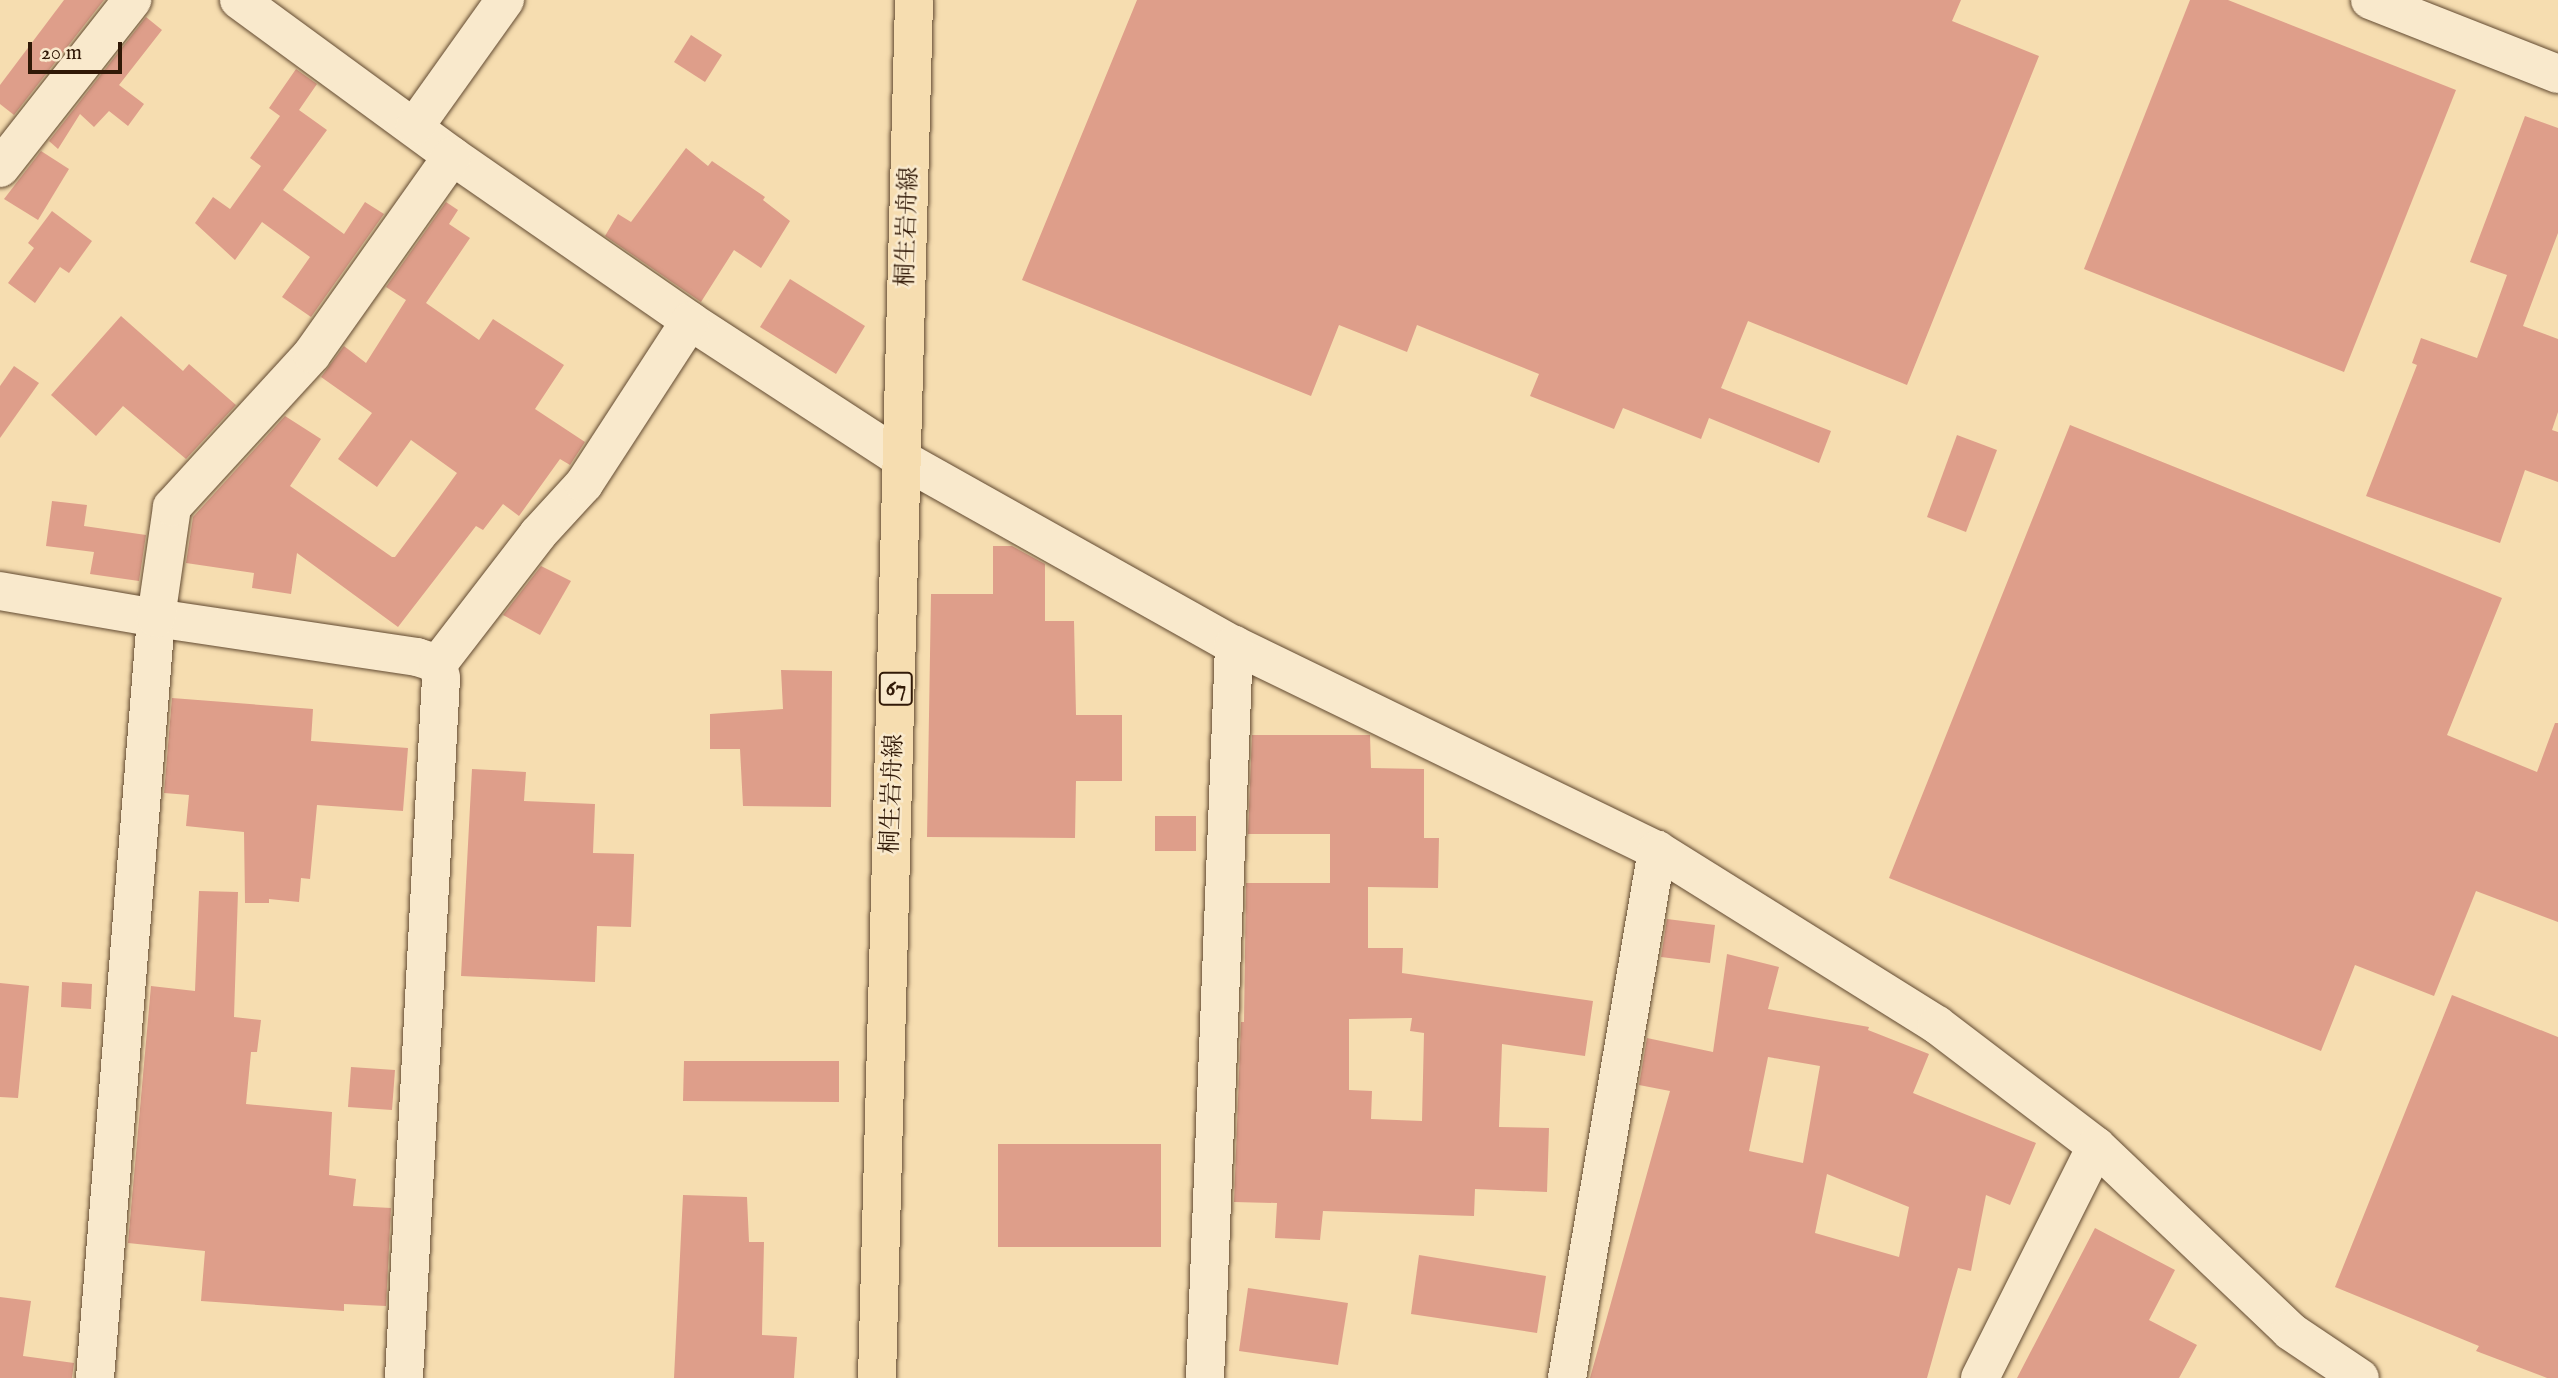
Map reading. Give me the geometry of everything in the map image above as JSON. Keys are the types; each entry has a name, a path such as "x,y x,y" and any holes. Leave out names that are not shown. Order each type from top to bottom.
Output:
{"main road":[{"name":"桐生岩舟線","path":"877,1378 914,0"}],"street":[{"path":"0,169 132,0"},
{"path":"239,0 415,126 452,156 690,321 902,459 1234,645 1657,850 1937,1025 2096,1146 2290,1331 2360,1378"},
{"path":"415,126 505,0"},
{"path":"2382,2 2558,74"},
{"path":"95,1378 156,618 172,507 312,354 452,156"},
{"path":"404,1378 441,678 438,664 538,534 584,484 690,321"},
{"path":"0,591 156,618 417,657 438,664"},
{"path":"1205,1378 1234,645"},
{"path":"1567,1378 1657,850"},
{"path":"1980,1378 2096,1146"}],"building":[{"path":"64,0 104,0 14,115 0,104 0,85"},
{"path":"1137,0 1961,0 1952,21 2039,56 1907,385 1748,321 1721,388 1831,431 1819,463 1709,418 1701,439 1623,408 1614,429 1530,396 1539,374 1417,325 1407,352 1339,325 1311,396 1022,280"},
{"path":"2190,0 2228,0 2456,90 2344,372 2084,269"},
{"path":"146,17 162,30 119,85 144,104 128,126 109,111 94,127 80,114 58,149 49,141"},
{"path":"691,35 722,55 705,82 674,62"},
{"path":"296,69 317,84 299,110 327,130 283,190 344,234 365,202 384,214 311,317 282,297 310,257 262,222 235,260 195,223 213,197 230,209 261,166 250,158 280,116 269,108"},
{"path":"2525,116 2558,128 2558,233 2523,326 2558,339 2558,412 2552,430 2558,432 2558,482 2525,470 2500,543 2366,496 2417,365 2412,363 2421,338 2477,358 2507,275 2470,262"},
{"path":"686,148 708,166 712,161 765,197 763,200 790,221 761,268 734,250 701,302 605,236 618,214 631,222"},
{"path":"41,151 69,169 38,220 4,199"},
{"path":"446,202 458,210 449,224 470,238 426,303 479,340 493,319 564,365 535,409 585,442 570,465 560,459 519,516 503,504 483,530 476,526 398,627 297,553 291,594 252,588 254,573 186,563 193,517 285,416 321,439 290,486 392,557 395,557 439,498 457,473 411,440 377,487 338,459 372,413 321,377 344,346 366,363 406,300 386,287"},
{"path":"52,211 92,241 69,273 60,267 35,303 8,283 34,248 28,243"},
{"path":"790,279 865,326 836,374 760,327"},
{"path":"121,316 183,371 189,364 236,405 186,459 123,406 96,436 51,395"},
{"path":"14,366 39,383 0,438 0,386"},
{"path":"2070,425 2502,598 2447,735 2537,772 2555,723 2558,723 2558,922 2476,891 2434,996 2355,965 2321,1051 1889,878"},
{"path":"1957,435 1997,450 1966,532 1927,517"},
{"path":"52,501 87,505 84,526 146,535 139,581 90,574 94,552 46,546"},
{"path":"993,546 1012,546 1045,564 1045,621 1074,621 1076,715 1122,715 1122,781 1076,781 1075,838 927,837 931,594 993,594"},
{"path":"541,566 571,581 540,635 503,615"},
{"path":"781,670 832,671 831,807 743,806 740,749 710,749 710,714 783,709"},
{"path":"172,698 313,709 311,741 408,748 403,811 317,805 310,879 301,878 299,902 269,899 269,903 245,903 244,832 186,826 189,795 164,793"},
{"path":"1252,735 1370,735 1371,768 1424,769 1424,838 1439,838 1438,888 1368,887 1368,948 1403,948 1402,973 1593,1001 1585,1056 1502,1044 1499,1127 1549,1128 1547,1192 1475,1189 1474,1216 1323,1211 1320,1240 1275,1238 1277,1203 1234,1202 1241,1022 1244,1022 1246,883 1330,883 1330,834 1248,834","holes":["1412,1018 1410,1031 1424,1033 1422,1121 1371,1119 1372,1091 1349,1090 1349,1019"]},
{"path":"472,769 526,772 524,801 595,804 593,853 634,854 631,927 597,926 595,982 461,976"},
{"path":"1155,816 1196,816 1196,851 1155,851"},
{"path":"199,891 238,892 234,1017 261,1020 257,1052 251,1052 246,1104 332,1112 329,1175 356,1179 353,1206 391,1208 386,1306 344,1304 344,1311 201,1301 205,1251 128,1243 151,986 195,991"},
{"path":"1667,919 1715,925 1710,963 1661,957"},
{"path":"1727,954 1779,967 1768,1009 1869,1027 1868,1030 1929,1054 1913,1093 2036,1143 2010,1205 1986,1195 1971,1271 1958,1268 1927,1378 1590,1378 1670,1091 1639,1085 1647,1038 1713,1052","holes":["1768,1057 1820,1066 1803,1163 1749,1151","1827,1174 1909,1207 1899,1257 1815,1233"]},
{"path":"62,982 92,984 91,1009 61,1007"},
{"path":"0,983 29,986 18,1098 0,1097"},
{"path":"2452,995 2558,1037 2558,1378 2547,1378 2476,1351 2479,1346 2335,1287"},
{"path":"684,1061 839,1061 839,1102 683,1101"},
{"path":"351,1067 395,1070 392,1110 348,1107"},
{"path":"998,1144 1161,1144 1161,1247 998,1247"},
{"path":"683,1195 747,1197 749,1242 764,1242 762,1335 797,1337 794,1378 674,1378"},
{"path":"2095,1228 2175,1270 2149,1320 2197,1345 2179,1378 2017,1378"},
{"path":"1419,1255 1546,1276 1537,1333 1411,1314"},
{"path":"1248,1288 1348,1303 1338,1365 1239,1351"},
{"path":"0,1297 31,1301 23,1356 74,1363 72,1378 0,1378"}]}
